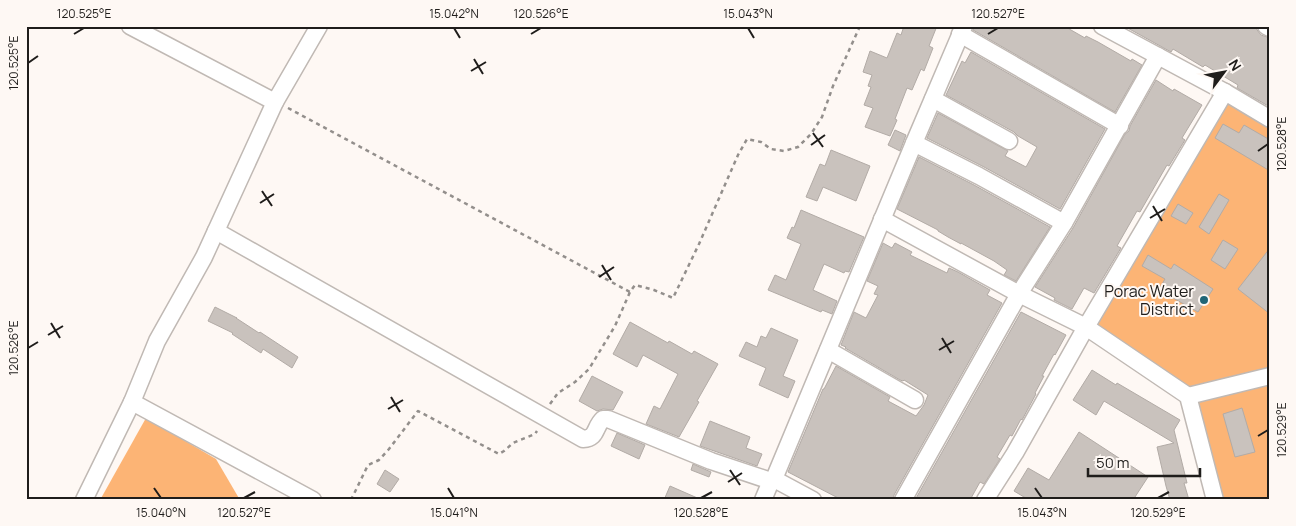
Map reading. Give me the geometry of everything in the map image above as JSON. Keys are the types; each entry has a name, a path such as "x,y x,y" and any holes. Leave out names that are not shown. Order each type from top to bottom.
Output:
{"street":[{"path":"130,26 275,102"},
{"path":"84,500 132,402 157,341 204,257 275,102 319,26"},
{"path":"1102,26 1225,92 1270,119"},
{"path":"1266,26 1270,28"},
{"path":"763,500 962,30 1120,126"},
{"path":"903,500 1019,294 1064,223 1158,56"},
{"path":"985,500 1015,453 1086,327 1225,92"},
{"path":"933,99 1009,141"},
{"path":"914,143 1064,223"},
{"path":"882,219 1019,294 1086,327 1188,396 1215,500"},
{"path":"216,231 583,440 591,437 603,419 608,419 711,461 773,480 813,500"},
{"path":"828,350 915,400"},
{"path":"1188,396 1270,376"},
{"path":"132,402 313,500"}],"path":[{"path":"548,410 558,393 575,382 589,369 615,326 635,285 673,298 747,139 760,142 771,149 784,151 798,147 811,134 822,117 833,86 860,26"},
{"path":"275,102 630,292"},
{"path":"351,500 368,466 379,460 389,449 418,410 499,454 504,452 513,442 535,434 538,428"}],"shaded area":[{"path":"1225,92 1270,119 1270,500 1215,500 1188,396 1086,327"},
{"path":"146,418 216,459 240,500 100,500"}],"building":[{"path":"904,26 937,26 929,46 933,48 924,71 921,69 912,90 907,88 890,136 865,127 873,108 864,105 871,87 868,86 872,75 863,72 870,51 887,58 897,33 901,35"},
{"path":"974,26 1064,26 1142,65 1115,112 973,30"},
{"path":"1124,26 1254,26 1261,35 1270,38 1270,107 1237,88 1238,85 1205,65 1203,67 1173,49 1171,52"},
{"path":"971,52 1105,129 1060,209 927,138 938,113 1008,151 1005,156 1026,167 1037,147 1014,132 946,95 962,61 965,63"},
{"path":"1156,80 1173,91 1174,89 1202,105 1182,138 1185,140 1169,166 1167,165 1140,212 1137,211 1117,246 1121,248 1094,293 1084,288 1072,309 1035,287 1073,228"},
{"path":"1223,124 1239,133 1244,125 1270,140 1270,171 1215,138"},
{"path":"895,130 906,135 900,151 888,145"},
{"path":"831,150 870,166 856,201 823,187 817,201 806,197 820,164 825,166"},
{"path":"919,157 1050,227 1016,281 1004,275 1007,270 994,261 897,209"},
{"path":"1219,194 1229,200 1209,234 1199,227"},
{"path":"1178,204 1193,213 1186,224 1171,216"},
{"path":"801,210 864,237 849,272 845,271 844,273 824,264 813,290 837,301 832,314 822,310 821,312 768,290 775,275 786,280 801,244 787,238 792,227 794,228"},
{"path":"1223,240 1238,249 1225,269 1211,260"},
{"path":"883,243 892,248 895,243 912,252 910,255 947,273 949,268 958,272 990,290 987,295 1002,303 894,495 893,500 842,500 788,472 823,389 836,366 890,397 888,401 916,416 928,395 841,345 854,312 866,318 878,295 874,294 878,286 867,281"},
{"path":"1270,248 1270,314 1238,289"},
{"path":"1148,255 1171,269 1174,264 1213,289 1198,312 1158,291 1165,279 1142,266"},
{"path":"215,307 237,318 298,357 292,368 263,349 261,353 233,333 208,321"},
{"path":"1021,312 1066,335 1042,376 1044,376 1022,420 1012,436 1010,435 997,457 1000,459 984,484 980,482 970,500 915,500"},
{"path":"630,322 668,343 669,341 692,354 694,351 718,364 679,437 646,424 654,406 660,409 678,374 643,355 637,367 613,354"},
{"path":"771,328 798,340 783,376 795,381 788,398 759,385 766,368 739,356 746,342 757,347 761,336 766,338"},
{"path":"1092,370 1180,420 1174,430 1187,483 1184,483 1189,500 1170,500 1166,486 1157,447 1174,443 1104,401 1096,415 1073,400"},
{"path":"592,376 623,392 613,410 603,409 597,411 579,401"},
{"path":"1242,408 1255,452 1235,457 1223,414"},
{"path":"710,421 750,437 746,448 762,454 757,466 700,446"},
{"path":"1079,432 1148,477 1133,500 1029,500 1014,491 1028,468 1049,480"},
{"path":"617,433 645,445 639,459 611,446"},
{"path":"693,464 711,472 709,477 691,470"},
{"path":"385,470 399,479 390,492 377,484"},
{"path":"670,486 702,500 664,500"}],"place":[{"name":"Porac Water District","path":"1204,300"}]}
